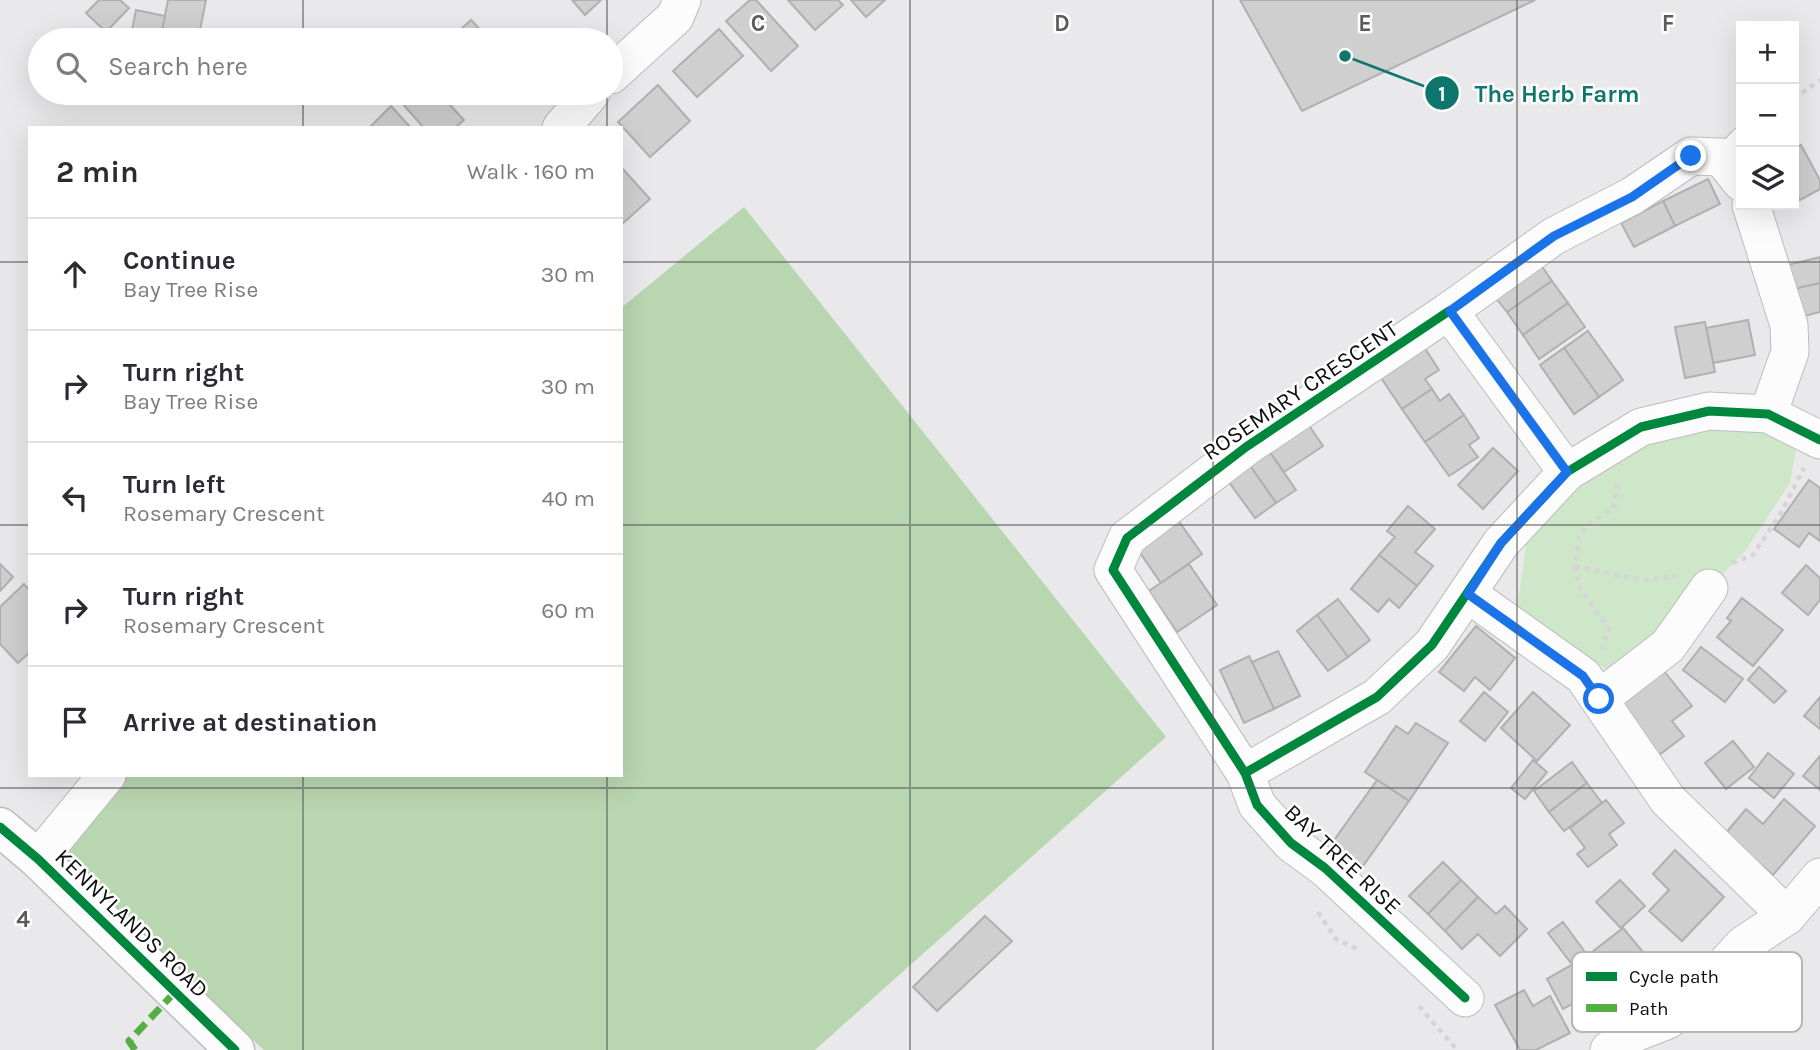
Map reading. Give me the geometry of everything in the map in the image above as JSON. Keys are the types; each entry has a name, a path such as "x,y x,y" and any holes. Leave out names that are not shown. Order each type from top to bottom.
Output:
{"street":[{"path":"623,64 675,17 682,0"},
{"path":"563,126 581,105"},
{"name":"ROSEMARY CRESCENT","path":"1245,773 1113,570 1127,538 1246,447 1450,311 1554,236 1632,197 1691,156 1734,159"},
{"path":"1753,210 1789,325 1790,352 1769,414"},
{"path":"1450,311 1567,472"},
{"path":"1245,773 1377,697 1432,645 1501,543 1567,472 1641,427 1709,411 1769,414 1819,440"},
{"path":"1591,688 1668,646 1706,577"},
{"path":"1468,594 1591,688 1668,800 1787,916"},
{"name":"BAY TREE RISE","path":"1245,773 1257,805 1291,843 1325,868 1465,998"},
{"name":"KENNYLANDS ROAD","path":"38,859 105,777"},
{"name":"KENNYLANDS ROAD","path":"0,827 38,859 235,1050"},
{"path":"1737,952 1787,916 1820,877"},
{"path":"1609,1050 1637,1032"}],"path":[{"path":"1799,95 1820,80"},
{"path":"1575,566 1642,580 1706,577 1753,555 1781,513 1819,440"},
{"path":"1591,688 1609,629 1580,589 1575,566 1579,537 1590,523 1614,508 1619,484 1598,452"}],"green space":[{"path":"744,207 1166,737 815,1050 264,1050 55,855 112,777 623,777 623,306"},
{"path":"1641,427 1746,427 1797,443 1790,483 1746,550 1709,588 1611,673 1517,609 1527,538 1567,472"}],"building":[{"path":"99,0 120,0 129,8 110,28 102,28 86,13"},
{"path":"168,0 206,0 200,28 162,28"},
{"path":"572,0 601,0 585,15"},
{"path":"750,0 756,0 798,46 771,71 726,21"},
{"path":"788,0 838,0 843,5 815,30"},
{"path":"851,0 885,0 866,17"},
{"path":"1240,0 1535,0 1302,111"},
{"path":"136,10 165,16 162,28 132,28"},
{"path":"471,20 479,28 462,28"},
{"path":"719,29 743,56 697,97 673,71"},
{"path":"658,85 690,121 650,157 618,122"},
{"path":"404,105 450,105 464,120 457,126 422,126"},
{"path":"391,106 409,126 371,126"},
{"path":"1801,145 1820,180 1820,189 1800,200 1799,198"},
{"path":"623,169 650,199 623,223"},
{"path":"1708,179 1720,204 1675,226 1663,201"},
{"path":"1663,201 1675,226 1634,247 1621,223"},
{"path":"1820,257 1820,283 1790,290 1784,266"},
{"path":"1541,265 1552,281 1507,312 1495,297"},
{"path":"1552,281 1568,303 1523,335 1507,312"},
{"path":"1820,283 1820,312 1796,318 1790,290"},
{"path":"1568,303 1585,327 1539,359 1523,335"},
{"path":"1748,320 1755,355 1713,363 1706,328"},
{"path":"1705,322 1715,372 1685,378 1675,327"},
{"path":"1588,331 1623,380 1599,397 1564,348"},
{"path":"1419,339 1439,370 1425,379 1432,389 1402,409 1375,369"},
{"path":"1564,348 1599,397 1574,414 1540,365"},
{"path":"1432,389 1440,401 1449,394 1464,415 1425,442 1402,409"},
{"path":"1464,415 1479,438 1469,445 1478,457 1449,476 1425,442"},
{"path":"1308,424 1323,446 1284,472 1269,451"},
{"path":"1493,448 1518,471 1483,509 1458,485"},
{"path":"1269,451 1296,490 1276,503 1249,464"},
{"path":"1249,464 1276,503 1255,518 1226,478"},
{"path":"1809,480 1820,488 1820,541 1809,533 1799,547 1774,529"},
{"path":"1408,506 1435,529 1415,552 1433,566 1417,586 1379,555 1395,537 1387,531"},
{"path":"1173,513 1202,554 1161,583 1133,543"},
{"path":"1379,555 1417,586 1399,608 1389,599 1378,612 1351,589"},
{"path":"0,564 13,577 0,591"},
{"path":"1189,564 1217,605 1177,632 1149,591"},
{"path":"1806,565 1820,578 1820,600 1808,615 1782,593"},
{"path":"24,584 28,589 28,654 18,663 0,644 0,607"},
{"path":"1742,598 1783,630 1753,666 1717,637 1731,621 1727,618"},
{"path":"1338,599 1370,640 1348,657 1317,615"},
{"path":"1317,615 1348,657 1328,671 1297,631"},
{"path":"1476,626 1515,658 1490,690 1475,677 1464,691 1439,672"},
{"path":"1701,647 1743,679 1725,702 1683,670"},
{"path":"1278,651 1300,696 1274,709 1252,662"},
{"path":"1249,656 1274,709 1244,723 1220,670"},
{"path":"1759,667 1786,691 1774,703 1748,680"},
{"path":"1664,671 1692,706 1672,721 1684,736 1659,755 1620,706"},
{"path":"1484,692 1508,712 1485,741 1460,721"},
{"path":"1533,692 1570,725 1537,761 1501,728"},
{"path":"1820,697 1820,729 1804,716"},
{"path":"1416,723 1448,743 1409,801 1365,772 1396,726 1408,734"},
{"path":"1733,741 1754,767 1726,789 1705,763"},
{"path":"1768,753 1794,774 1774,798 1749,778"},
{"path":"1820,756 1820,790 1803,776"},
{"path":"1533,760 1547,772 1525,799 1511,788"},
{"path":"1572,762 1587,783 1549,812 1534,791"},
{"path":"1377,780 1409,801 1363,866 1332,843"},
{"path":"1587,783 1602,803 1564,831 1549,812"},
{"path":"1784,799 1815,826 1773,875 1725,834 1746,809 1763,824"},
{"path":"1606,800 1624,823 1609,834 1617,845 1588,867 1577,854 1585,848 1570,828"},
{"path":"1675,850 1724,897 1682,941 1649,911 1669,890 1653,874"},
{"path":"1443,862 1461,880 1428,914 1409,896"},
{"path":"1461,880 1478,897 1445,931 1428,914"},
{"path":"1620,880 1645,906 1621,928 1596,902"},
{"path":"1478,897 1496,914 1505,906 1527,929 1500,956 1478,934 1462,949 1445,931"},
{"path":"985,916 1012,941 937,1011 913,987"},
{"path":"1563,922 1585,952 1572,952 1571,963 1548,933"},
{"path":"1623,928 1643,952 1592,952"},
{"path":"1572,965 1572,1004 1563,1009 1547,979"},
{"path":"1524,990 1533,1006 1550,996 1570,1033 1536,1050 1520,1050 1495,1005"}],"marked path":[{"path":"135,1050 129,1041 175,992"}],"cycle path":[{"path":"1449,311 1246,447 1127,538 1113,570 1245,773 1257,805 1291,843 1325,868 1465,998"},
{"path":"1245,773 1377,697 1432,645 1501,543 1567,472 1641,427 1709,411 1768,414 1820,440"},
{"path":"0,827 38,859 235,1050"}],"place":[{"name":"The Herb Farm","path":"1345,56"}],"route":[{"path":"1599,699 1583,676 1468,594 1501,543 1567,472 1450,311 1554,236 1632,197 1691,156"}]}
